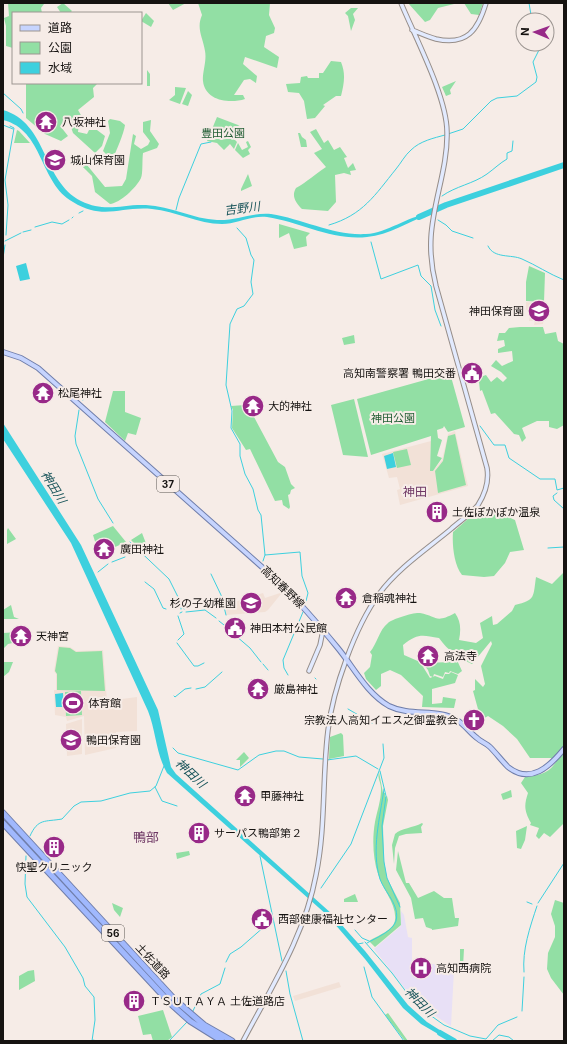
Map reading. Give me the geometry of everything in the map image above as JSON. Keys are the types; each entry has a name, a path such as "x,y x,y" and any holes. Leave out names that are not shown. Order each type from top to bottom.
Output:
{"highway":[{"name":"土佐道路","path":"3,813 175,1000 204,1025 232,1041"},
{"name":"土佐道路","path":"3,823 171,1004 198,1026 222,1041"}],"main road":[{"name":"高知春野線","path":"3,352 21,358 36,366 280,583 303,606 369,689 389,705 409,712 444,715 455,719 478,739 489,746 507,766 517,772 530,774 543,771 564,749"}],"street":[{"path":"243,1041 291,950 310,902 321,839 325,759 330,715 335,694 347,660 363,622 379,594 400,570 478,505 487,482 487,468 433,271 431,238 447,132 441,101 400,3"},
{"path":"412,30 436,39 463,39 480,23 486,3"},
{"path":"309,671 320,645 323,630"}],"shaded area":[{"path":"60,151 64,161 54,166 49,156"},
{"path":"526,302 545,304 543,324 534,325 535,321 529,321 530,314 526,309"},
{"path":"455,431 468,486 400,505 397,490 400,489 397,477 389,478 382,454 431,441 430,470 433,471 442,460 448,434"},
{"name":"杉の子幼稚園","path":"263,593 265,598 280,593 281,594 265,612 226,615 225,605"},
{"path":"58,646 70,647 76,651 103,650 107,701 137,697 137,731 116,732 116,748 85,755 84,716 67,721 66,717 55,715 54,690 56,690 56,674 54,671"},
{"path":"82,719 82,754 67,756 66,724"},
{"name":"高知西病院","path":"401,911 404,915 408,937 412,938 412,965 433,964 451,966 454,970 451,1026 417,1004 374,949 401,926"},
{"path":"339,982 341,987 295,1001 293,996"}],"green space":[{"path":"8,3 44,4 41,8 42,12 12,12 12,48 6,46 6,26 4,18 9,16"},
{"path":"63,3 72,11 60,12 57,7"},
{"path":"168,3 186,3 173,10"},
{"path":"198,3 270,3 269,15 275,28 274,33 266,36 264,47 279,57 277,68 245,57 243,64 257,76 256,83 250,79 244,80 234,95 243,95 245,99 226,101 213,97 205,88 203,78 205,55 200,33 200,20 202,15"},
{"path":"408,3 458,3 438,8 430,20 425,22"},
{"path":"464,3 483,3 479,15 471,14"},
{"path":"351,8 358,8 353,14 355,20 351,31 348,16 345,13"},
{"path":"146,13 154,21 151,27 142,22"},
{"path":"331,61 341,62 343,66 344,79 341,96 336,96 323,105 325,106 315,118 307,119 304,101 299,93 288,92 286,84 300,83 301,77 307,76 308,78 319,78 319,73 323,73"},
{"path":"147,70 150,74 150,86 147,86"},
{"path":"456,81 450,90 451,94 446,96 442,87"},
{"path":"26,84 97,84 93,88 94,97 78,110 82,117 97,117 97,120 82,119 79,123 78,132 87,134 89,130 97,130 105,136 102,146 95,153 73,133 69,121 65,122 61,127 68,136 61,141 45,134 26,118"},
{"path":"175,87 186,88 180,104 169,100 175,95"},
{"path":"188,91 192,95 188,106 182,104"},
{"name":"豊田公園","path":"217,117 241,127 233,138 237,142 234,149 230,144 224,150 217,143 207,141"},
{"path":"110,119 120,121 125,125 118,148 112,160 103,151 110,133 108,121"},
{"path":"151,120 150,131 159,144 157,148 143,153 142,176 139,182 123,198 110,204 95,192 92,176 81,165 87,165 105,187 122,186 126,179 133,134 136,136 134,144 141,149 148,145 150,141 143,132 143,122"},
{"path":"316,129 324,143 328,140 334,150 340,147 347,157 344,158 348,168 353,163 356,170 350,171 351,175 344,173 335,175 336,202 328,211 302,209 294,197 296,188 326,167 314,153 322,149 310,132"},
{"path":"17,130 19,131 30,143 14,143"},
{"path":"298,133 300,133 306,140 307,147 301,147"},
{"path":"248,141 251,147 248,150 250,154 243,158 235,150 238,143 242,150 248,147 246,142"},
{"path":"248,174 252,186 241,191 241,189"},
{"path":"279,224 310,233 306,237 307,246 294,249 289,233 279,238"},
{"path":"529,266 545,273 544,302 526,301 526,282"},
{"path":"543,327 545,334 556,332 558,341 564,344 564,425 557,429 549,427 549,421 537,421 522,428 526,438 522,442 519,435 514,434 495,413 491,414 482,390 480,391 479,382 483,376 486,375 491,382 497,377 503,382 507,378 491,366 496,360 502,366 513,361 512,351 498,353 498,349 505,346 504,340 497,341 499,333 505,333 509,328"},
{"path":"354,335 355,343 344,345 342,338"},
{"name":"神田公園","path":"450,373 465,427 448,432 444,426 443,428 437,430 438,438 442,440 437,456 442,458 433,471 430,471 431,436 371,455 357,399"},
{"path":"113,391 125,391 125,412 141,418 136,435 128,433 125,441 105,422"},
{"path":"354,399 368,457 343,455 331,405"},
{"path":"249,403 250,409 255,410 256,414 253,415 278,462 285,467 291,484 295,488 291,490 290,494 288,495 289,509 283,505 282,500 275,501 250,449 246,450 232,428 233,410 231,406 245,405"},
{"path":"455,434 466,485 438,493 435,471 443,461 448,436"},
{"path":"407,449 411,465 397,468 393,452"},
{"path":"486,511 501,514 515,520 524,550 510,552 505,563 494,576 484,577 462,575 457,566 454,555 453,532 476,512"},
{"path":"113,526 126,542 113,548 108,542 97,548 93,535"},
{"path":"8,528 16,539 7,544 7,530"},
{"path":"142,533 147,546 140,549 131,540"},
{"path":"564,572 564,823 550,837 544,833 539,839 536,836 539,828 530,825 531,823 525,808 528,793 521,783 525,777 539,775 550,769 556,762 551,758 530,758 517,739 503,726 488,716 481,720 473,691 475,690 475,679 483,687 485,684 481,666 492,644 491,641 472,664 454,654 439,638 420,636 413,638 403,645 404,655 420,662 430,678 435,676 443,679 445,674 449,674 451,672 458,675 455,683 432,689 432,704 442,703 443,697 456,699 454,708 422,707 423,696 401,675 390,670 381,674 381,686 376,690 366,679 364,673 370,667 372,655 370,652 382,629 390,621 417,613 426,614 440,619 455,613 460,626 459,640 476,643 483,638 480,623 492,616 493,625 497,624 512,611 515,605 527,601 532,597 536,577 552,584"},
{"path":"11,605 14,617 19,619 3,619 3,610"},
{"path":"19,632 17,642 8,644 3,649 3,633"},
{"path":"59,647 70,648 76,652 102,651 105,691 57,690 57,674 55,671"},
{"path":"454,658 456,658 462,671 458,674 450,671 449,673 445,672 443,677 434,674 433,677 430,676 424,665 424,663 451,662"},
{"path":"4,662 13,662 9,672 3,677"},
{"name":"体育館","path":"81,691 82,715 66,716 65,692"},
{"path":"341,733 343,735 344,756 329,759 330,737"},
{"path":"244,752 249,758 240,767 240,760 236,760"},
{"path":"379,772 383,793 385,793 385,797 387,796 388,800 383,826 384,861 387,878 400,903 401,925 375,947 369,941 392,927 395,920 394,908 380,880 374,855 374,828 381,793 378,776"},
{"path":"511,790 512,797 503,800 501,794"},
{"path":"422,823 422,833 399,836 395,848 394,864 392,845 395,834 400,830"},
{"path":"527,826 525,840 521,849 517,848 516,831"},
{"path":"189,851 190,855 177,859 176,853"},
{"path":"398,851 406,883 409,883 418,898 434,891 444,898 452,898 455,918 459,918 458,926 432,930 426,927 423,918 415,919 411,898 396,870"},
{"path":"355,894 358,902 344,902 344,899"},
{"path":"555,900 564,903 564,995 551,978 547,969 548,953 555,937 555,926 551,914"},
{"path":"112,903 123,908 120,917 114,910"},
{"path":"460,949 464,949 463,967 460,967"},
{"path":"34,970 35,981 19,990 19,976 28,971"},
{"path":"163,1010 172,1037 167,1041 153,1041 151,1034 143,1035 138,1016"},
{"path":"388,1013 408,1041 405,1041 385,1015"}],"water":[{"path":"3,110 18,117 29,127 37,139 51,167 68,192 81,201 98,207 146,205 217,220 258,214 271,214 283,216 330,230 354,234 366,234 382,231 421,215 429,214 383,234 367,237 354,237 329,234 279,219 267,217 255,217 233,223 222,224 204,222 170,212 152,209 131,209 112,212 94,211 73,202 62,193 53,183 34,145 26,134 16,126 3,120"},
{"path":"26,263 30,279 20,281 16,266"},
{"path":"3,423 81,545 158,710 171,767 176,774 332,914 365,951 408,1005 427,1022 446,1034 445,1038 421,1024 403,1008 365,959 327,915 167,773 158,750 148,711 71,543 3,439"},
{"path":"393,453 396,467 387,469 384,456"},
{"path":"63,693 64,707 56,707 55,694"}],"waterway":[{"path":"529,3 530,12"},
{"path":"448,134 463,129 491,101 497,98 517,96 536,82 537,77 533,62 538,52"},
{"path":"3,93 21,109 23,113"},
{"path":"3,125 13,129"},
{"path":"6,235 8,205 5,180 14,128 10,126"},
{"path":"329,225 341,221 360,210 375,196 407,154 415,147 427,140 445,135"},
{"path":"442,196 482,177 507,159 507,153 512,151 513,141"},
{"path":"176,210 179,198 201,144 211,142"},
{"name":"吉野川","path":"419,217 446,205 564,165"},
{"path":"79,213 83,211"},
{"path":"35,227 52,222 62,224 69,220"},
{"path":"438,220 452,231 473,238"},
{"path":"237,228 246,238 254,260 251,282 253,294 244,306 237,309 230,324 226,385 232,411 231,428 240,444 240,456 245,474 253,489 258,510 261,515 265,555 300,552 302,576 308,593 306,601"},
{"path":"23,232 31,230"},
{"path":"5,241 21,233"},
{"path":"371,242 381,279 418,265 421,276 431,286 435,310 441,326"},
{"path":"3,258 5,245"},
{"path":"488,246 498,255 522,259 564,280"},
{"path":"83,400 87,390"},
{"path":"79,410 75,436 76,444 98,499 113,523"},
{"path":"480,426 494,445 505,445 509,458 540,479 555,479 557,490 564,488"},
{"path":"557,493 553,496 554,500 564,509"},
{"path":"130,542 169,579 184,609"},
{"path":"548,548 564,547"},
{"path":"263,561 265,555"},
{"path":"112,562 125,557"},
{"path":"98,572 108,564"},
{"path":"211,574 221,595 226,615"},
{"path":"145,582 154,589 163,608 166,609"},
{"path":"186,612 205,610 216,618"},
{"path":"288,675 284,668 283,660 303,612"},
{"path":"178,616 184,634 178,640"},
{"path":"219,621 229,629"},
{"path":"229,630 250,648 261,662"},
{"path":"177,643 194,666 204,663"},
{"path":"263,664 268,670"},
{"path":"196,689 205,687 222,672"},
{"path":"174,696 175,697 185,689 191,688"},
{"path":"348,709 360,716"},
{"path":"361,717 372,723"},
{"path":"321,888 351,844 384,758 383,744"},
{"path":"173,748 178,753 238,770 259,755 276,751 284,751 299,757 323,759"},
{"path":"327,760 356,756 378,769"},
{"path":"30,836 36,826 43,822 62,819 74,806 81,802 101,801 130,793 150,791 156,786 164,766"},
{"path":"380,771 386,796 382,826 384,862 387,878 400,907"},
{"path":"155,787 162,801 177,806"},
{"path":"367,943 384,934 391,928 396,921 397,915 394,904 382,884 377,868 376,845 384,789"},
{"path":"26,856 25,884 27,897 65,947 83,978 85,986 94,997 95,1020 92,1041"},
{"path":"260,856 282,961"},
{"path":"538,903 564,863"},
{"path":"527,902 532,904"},
{"path":"524,972 525,947 537,906"},
{"path":"226,962 230,954 241,947 273,919"},
{"path":"355,930 362,938 369,941"},
{"path":"365,942 392,973 416,1005 444,1025 470,1036 486,1039 498,1025 517,1017"},
{"name":"神田川","path":"358,944 363,943"},
{"path":"364,967 372,997 404,1041"},
{"path":"192,1013 201,994 220,984 225,968"},
{"path":"286,971 290,994 303,1041"},
{"path":"522,1011 524,977"},
{"path":"169,1041 187,1022"},
{"name":"神田川","path":"440,1033 454,1041"},
{"path":"492,1041 499,1035 509,1037 514,1041"},
{"path":"93,1040 97,1041"}],"place":[{"name":"八坂神社","path":"46,122"},
{"name":"城山保育園","path":"55,160"},
{"name":"神田保育園","path":"539,311"},
{"name":"高知南警察署 鴨田交番","path":"472,373"},
{"name":"松尾神社","path":"43,393"},
{"name":"大的神社","path":"253,406"},
{"name":"土佐ぽかぽか温泉","path":"437,512"},
{"name":"廣田神社","path":"104,549"},
{"name":"倉稲魂神社","path":"346,598"},
{"name":"杉の子幼稚園","path":"251,603"},
{"name":"神田本村公民館","path":"235,628"},
{"name":"天神宮","path":"21,636"},
{"name":"高法寺","path":"428,656"},
{"name":"厳島神社","path":"258,689"},
{"name":"体育館","path":"73,703"},
{"name":"宗教法人高知イエス之御霊教会","path":"474,720"},
{"name":"鴨田保育園","path":"71,740"},
{"name":"甲藤神社","path":"245,796"},
{"name":"サーパス鴨部第２","path":"199,833"},
{"name":"快聖クリニック","path":"54,847"},
{"name":"西部健康福祉センター","path":"262,919"},
{"name":"高知西病院","path":"421,968"},
{"name":"ＴＳＵＴＡＹＡ 土佐道路店","path":"134,1001"}],"district":[{"name":"神田","path":"415,491"},
{"name":"鴨部","path":"146,837"}]}
